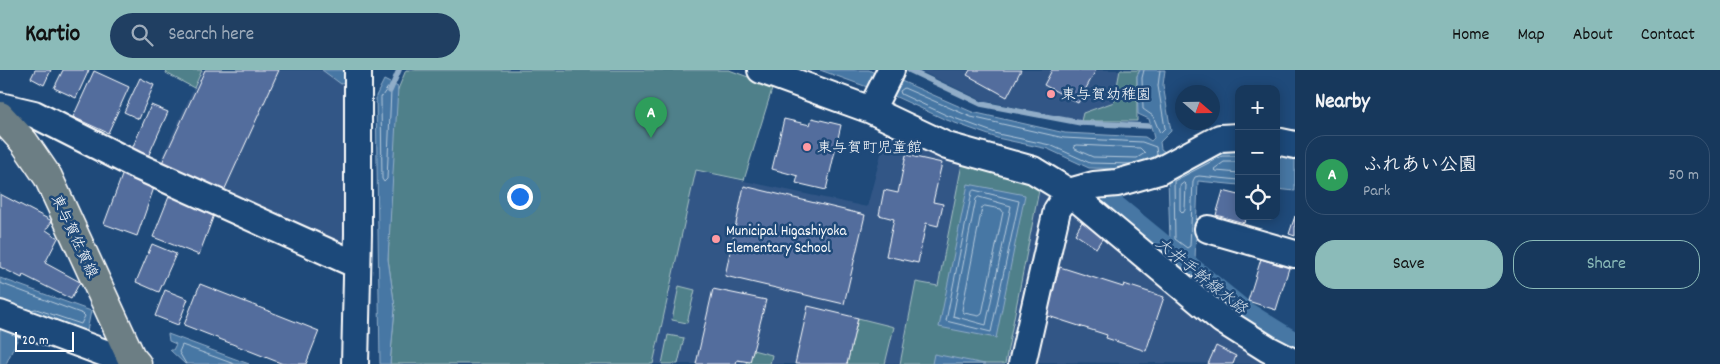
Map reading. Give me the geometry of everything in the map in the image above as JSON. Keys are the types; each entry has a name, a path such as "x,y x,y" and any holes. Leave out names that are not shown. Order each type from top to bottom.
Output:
{"main road":[{"name":"東与賀佐賀線","path":"0,116 24,142 48,177 134,360"}],"street":[{"path":"355,364 358,265 358,70"},
{"path":"761,70 871,110 946,146 1033,170 1069,192 1222,320 1268,349 1295,363"},
{"path":"871,110 891,70"},
{"path":"0,106 34,114 135,165 358,265"},
{"path":"1022,364 1056,210 1069,192 1094,185 1117,183 1169,166 1220,138 1235,137"},
{"path":"1280,142 1295,145"},
{"path":"1208,229 1295,254"},
{"path":"0,314 118,358 134,360"}],"shaded area":[{"path":"202,70 322,70 341,84 346,83 346,240 328,248 157,168"},
{"name":"東与賀幼稚園","path":"918,70 1137,70 1134,75 1137,121 1081,121 981,100"},
{"name":"Municipal Higashiyoka Elementary School","path":"395,107 867,207 888,128 1025,180 1052,200 1015,364 390,364 395,308 388,259"},
{"path":"1079,209 1157,272 1153,280 1246,351 1269,364 1031,362 1066,217"}],"green space":[{"path":"167,70 202,70 194,88 166,73"},
{"path":"406,70 729,70 773,86 744,180 696,170 653,364 390,364 395,308 388,259 396,94"},
{"path":"1120,70 1140,70 1137,76 1137,121 1081,121 1083,113 1114,102"},
{"path":"962,164 1025,180 1039,190 1005,364 900,364 916,282 938,286"},
{"path":"679,286 695,290 687,323 672,320"},
{"path":"858,318 894,327 885,364 847,364"},
{"path":"668,335 684,338 678,364 662,364"},
{"path":"749,349 772,355 770,364 746,364"}],"water":[{"path":"322,70 345,70 346,83 341,84"},
{"path":"820,70 869,70 878,75 870,88"},
{"path":"1140,70 1165,70 1163,85 1171,131 1160,142 1161,149 1169,155 1140,169 1089,168 1048,149 997,138 944,119 892,95 899,80 972,112 1065,133 1145,137 1151,141 1154,138 1149,119 1138,114 1137,76"},
{"path":"384,80 398,87 388,259 395,308 390,364 380,364 376,96"},
{"path":"1221,151 1235,151 1235,185 1198,181 1195,260 1170,241 1168,178"},
{"path":"1280,153 1295,157 1295,191 1280,189"},
{"path":"968,184 1025,195 996,338 939,327"},
{"path":"0,278 91,311 87,331 0,300"},
{"path":"0,328 22,329 6,364 0,364"},
{"path":"168,334 249,364 185,364 170,350 173,350 176,344 169,341"},
{"path":"934,354 985,364 932,364"}],"building":[{"path":"35,70 51,70 44,85 31,78"},
{"path":"63,70 89,70 76,98 54,88"},
{"path":"205,70 279,70 223,193 161,165"},
{"path":"970,70 1021,70 1007,97 967,75"},
{"path":"1052,70 1096,70 1078,103 1044,85"},
{"path":"94,71 129,87 108,133 73,117"},
{"path":"140,78 154,85 139,119 124,112"},
{"path":"151,105 168,112 147,159 131,151"},
{"name":"東与賀町児童館","path":"812,118 841,125 826,190 796,183 798,176 772,169 784,119 810,125"},
{"path":"906,155 942,163 933,202 943,204 938,226 926,223 918,263 886,256 894,219 879,215 884,190 898,193"},
{"path":"124,170 156,182 137,236 104,224"},
{"path":"744,186 865,215 844,304 725,276"},
{"path":"1223,191 1235,194 1235,220 1245,220 1244,223 1216,215"},
{"path":"0,194 52,221 46,230 58,238 45,263 80,282 71,299 23,275 22,278 0,267"},
{"path":"170,194 215,212 199,255 153,237"},
{"path":"1295,216 1295,236 1289,234"},
{"path":"1082,222 1104,236 1096,248 1075,234"},
{"path":"152,244 176,254 159,292 136,282"},
{"path":"1261,259 1289,268 1276,310 1248,301"},
{"path":"1060,267 1123,287 1124,284 1164,297 1146,351 1106,338 1107,335 1045,315"},
{"path":"200,284 319,331 306,364 283,364 184,325"},
{"path":"713,289 766,300 750,362 737,360 736,364 696,364"},
{"path":"165,290 188,299 178,325 155,316"},
{"path":"808,306 858,318 847,364 795,364"},
{"path":"1216,346 1236,356 1233,364 1208,364"}],"waterway":[{"path":"390,91 399,70"},
{"path":"909,70 981,104 1081,123 1148,126"},
{"name":"大井手幹線水路","path":"1113,203 1245,311 1295,342"}],"place":[{"name":"東与賀幼稚園","path":"1051,94"},
{"name":"ふれあい公園","path":"651,138"},
{"name":"東与賀町児童館","path":"807,147"},
{"name":"Municipal Higashiyoka Elementary School","path":"716,239"}]}
